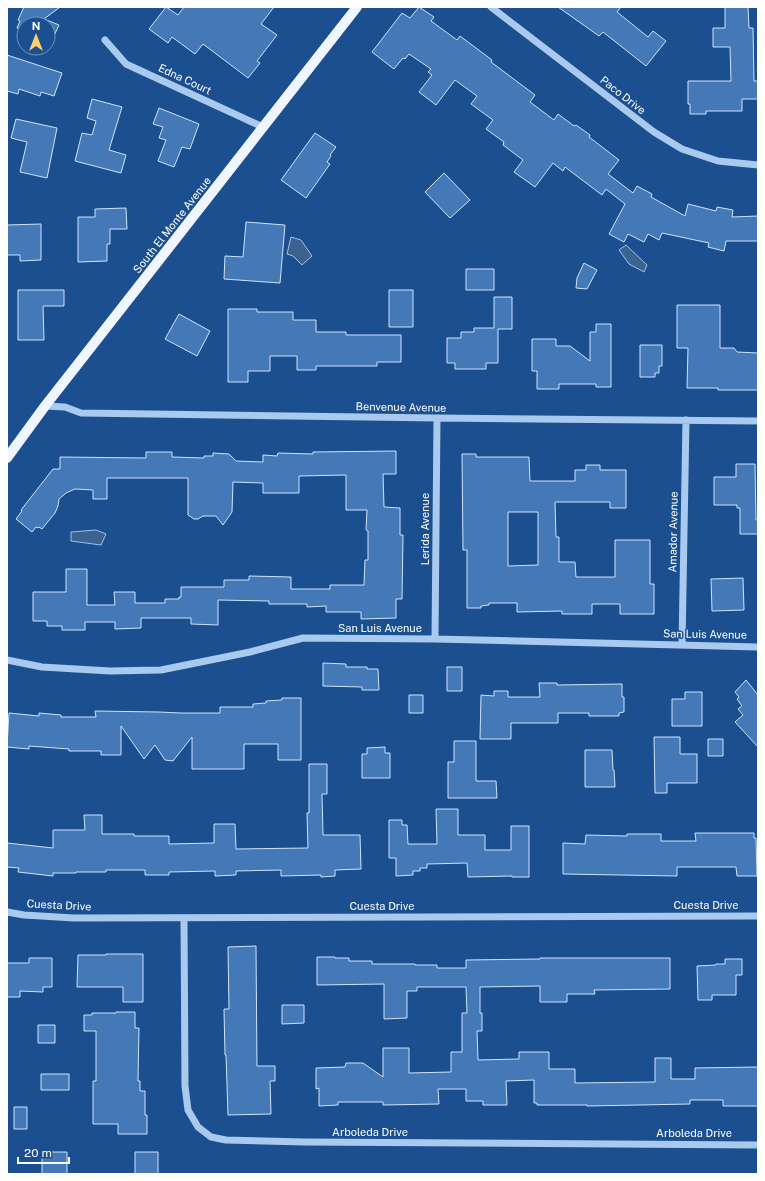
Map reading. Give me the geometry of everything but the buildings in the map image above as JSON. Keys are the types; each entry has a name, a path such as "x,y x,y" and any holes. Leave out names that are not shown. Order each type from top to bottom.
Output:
{"main road":[{"name":"South El Monte Avenue","path":"7,458 45,406 357,7"}],"street":[{"name":"Paco Drive","path":"491,7 659,136 682,149 718,161 758,165"},
{"name":"Edna Court","path":"106,40 126,64 263,127"},
{"name":"Benvenue Avenue","path":"45,406 65,407 81,413 758,421"},
{"name":"Lerida Avenue","path":"435,639 437,418"},
{"name":"Amador Avenue","path":"682,645 686,420"},
{"name":"San Luis Avenue","path":"7,660 42,667 110,671 161,670 250,652 303,638 435,639 758,646"},
{"name":"Cuesta Drive","path":"7,912 24,915 74,918 758,916"},
{"name":"Arboleda Drive","path":"184,918 185,1086 188,1110 198,1127 211,1137 226,1140 304,1142 758,1145"}],"water":[{"path":"291,237 301,240 312,256 302,265 293,256 287,254"},
{"path":"626,245 647,265 644,272 629,264 619,250"},
{"path":"96,530 106,534 101,545 71,541 71,532"}]}
